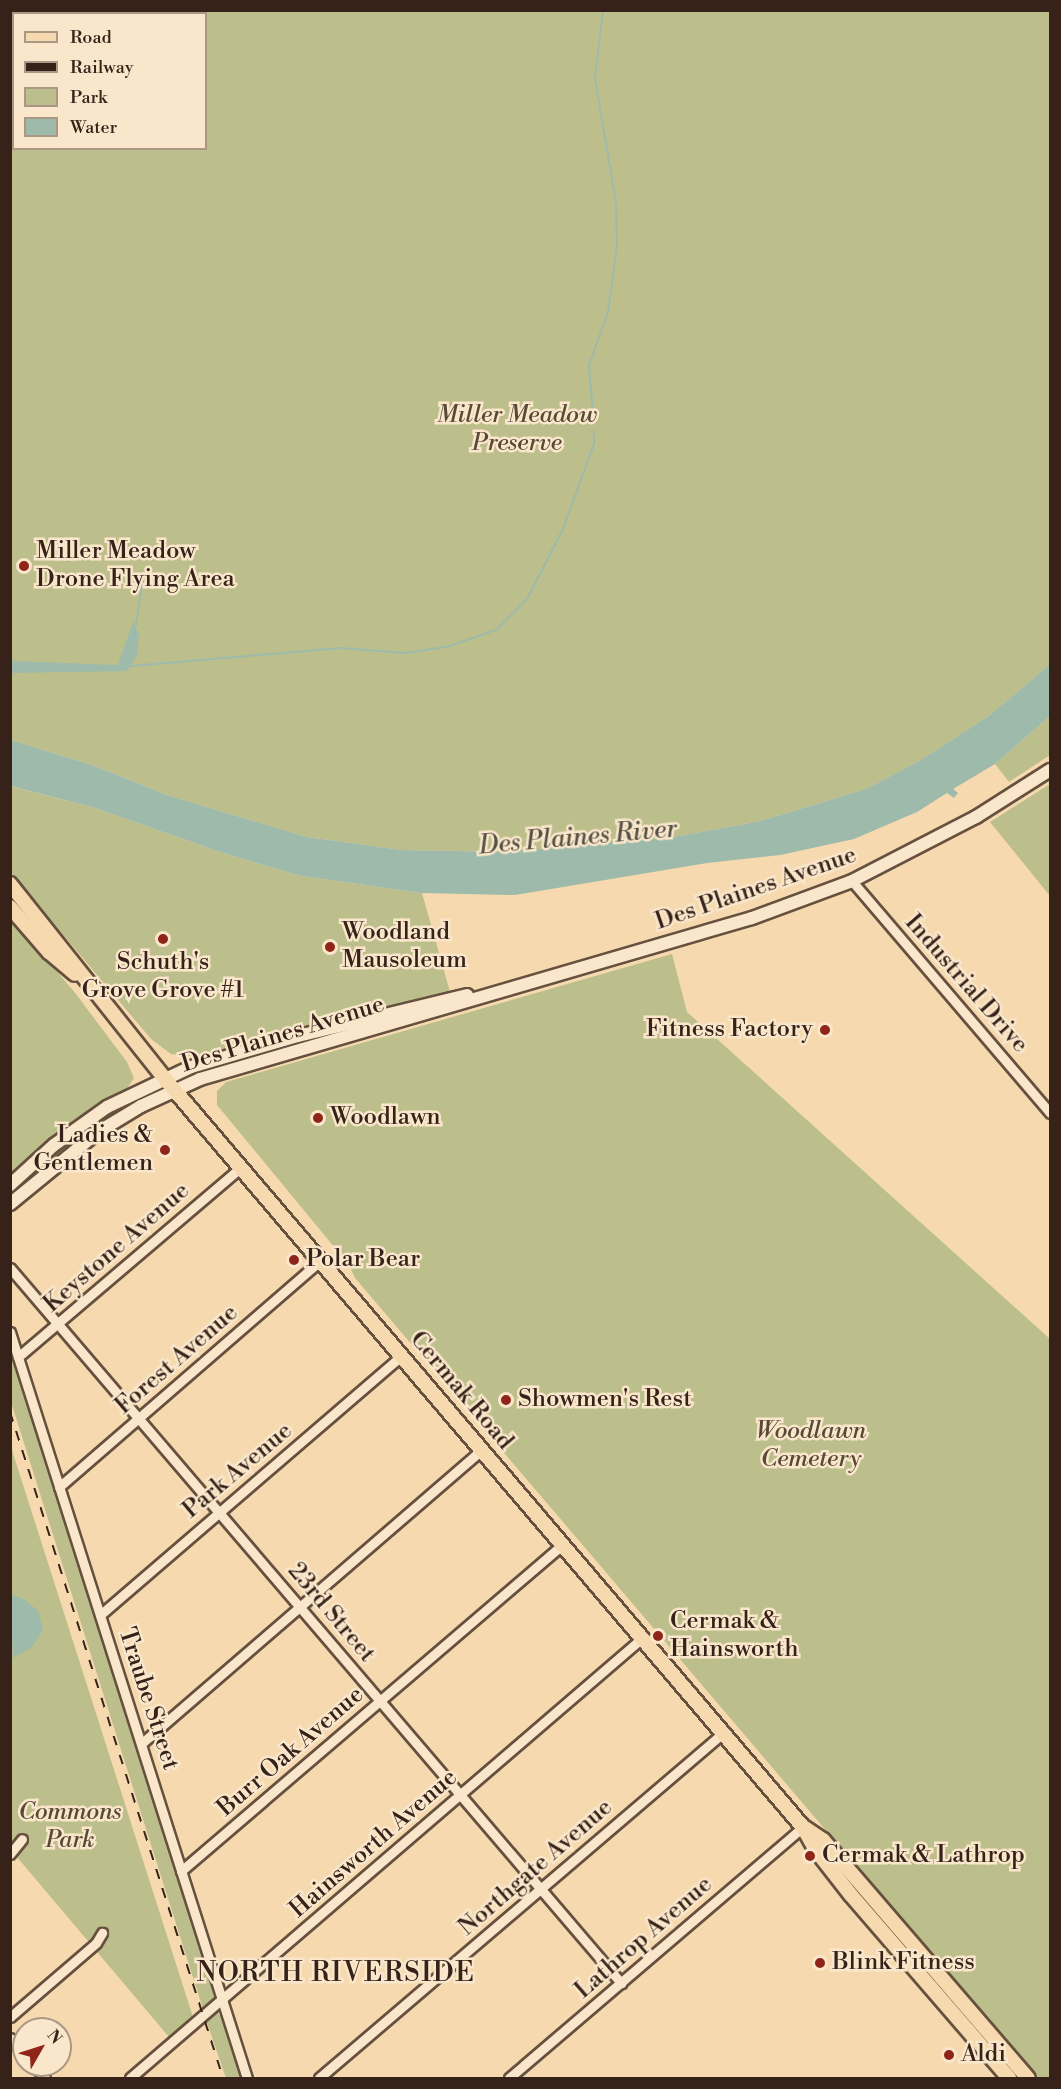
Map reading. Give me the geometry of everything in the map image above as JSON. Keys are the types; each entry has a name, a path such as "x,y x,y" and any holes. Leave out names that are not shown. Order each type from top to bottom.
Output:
{"main road":[{"name":"Des Plaines Avenue","path":"10,1204 98,1132 175,1090 216,1073 445,1009 492,992 727,927 852,881 976,817 1050,770"},
{"name":"Cermak Road","path":"10,884 60,942 86,983 165,1079 803,1827 815,1850 851,1895 1009,2079"},
{"name":"Cermak Road","path":"10,907 49,952 86,983"},
{"name":"Des Plaines Avenue","path":"10,1185 88,1120 165,1079 222,1056 442,999 492,992"},
{"name":"Cermak Road","path":"803,1827 823,1840 1028,2079"}],"street":[{"name":"Industrial Drive","path":"852,881 1050,1113"},
{"name":"Keystone Avenue","path":"18,1357 240,1168"},
{"name":"Forest Avenue","path":"59,1487 320,1261"},
{"name":"23rd Street","path":"10,1268 621,1983"},
{"name":"Traube Street","path":"10,1332 247,2079"},
{"name":"Park Avenue","path":"100,1615 401,1356"},
{"path":"142,1743 481,1450"},
{"name":"Burr Oak Avenue","path":"182,1871 562,1545"},
{"name":"Hainsworth Avenue","path":"130,2079 642,1638"},
{"name":"Northgate Avenue","path":"320,2079 723,1733"},
{"name":"Lathrop Avenue","path":"509,2079 803,1827"},
{"path":"10,1854 22,1839"},
{"path":"10,2018 96,1943 102,1933"}],"green space":[{"name":"Miller Meadow Preserve","path":"11,11 1050,11 1050,664 990,715 919,761 866,789 760,821 674,837 507,852 402,850 307,837 167,795 95,766 11,740"},
{"path":"1050,716 1050,755 1009,782 995,764"},
{"path":"1050,784 1050,896 990,822"},
{"path":"10,786 95,808 223,853 301,876 422,893 450,992 200,1057 171,1054 151,1039 11,873"},
{"path":"10,916 76,994 127,1062 134,1078 127,1089 57,1136 11,1176"},
{"name":"Woodlawn Cemetery","path":"672,954 687,1012 1050,1339 1050,2078 1037,2078 355,1278 349,1265 217,1105 217,1091 226,1082"},
{"path":"10,1348 214,1992 214,2000 203,2009 11,1402"},
{"name":"Commons Park","path":"10,1444 193,2017 169,2037 11,1850"},
{"path":"216,2012 222,2017 241,2078 226,2078 206,2020"}],"water":[{"path":"133,622 139,634 137,655 127,671 11,673 11,661 118,665"},
{"path":"1050,664 1050,716 995,764 953,789 958,793 954,798 947,793 917,812 854,839 780,855 707,863 515,895 422,893 301,876 223,853 95,808 11,786 11,740 95,766 167,795 307,837 402,850 507,852 674,837 760,821 866,789 919,761 990,715"},
{"path":"10,1594 24,1599 38,1611 43,1630 32,1647 13,1658"}],"waterway":[{"path":"593,414 589,365 608,312 617,245 616,202 595,79 603,10"},
{"path":"131,666 341,648 405,653 446,647 496,630 527,599 563,529 594,444 594,432"},
{"path":"136,625 143,578"}],"railway":[{"path":"10,1412 223,2078"}],"place":[{"name":"Miller Meadow Drone Flying Area","path":"24,566"},
{"name":"Schuth's Grove Grove #1","path":"163,939"},
{"name":"Woodland Mausoleum","path":"330,947"},
{"name":"Fitness Factory","path":"825,1030"},
{"name":"Woodlawn","path":"318,1118"},
{"name":"Ladies & Gentlemen","path":"165,1150"},
{"name":"Polar Bear","path":"294,1260"},
{"name":"Showmen's Rest","path":"506,1400"},
{"name":"Cermak & Hainsworth","path":"658,1636"},
{"name":"Cermak & Lathrop","path":"810,1856"},
{"name":"Blink Fitness","path":"820,1963"},
{"name":"Aldi","path":"949,2055"}],"district":[{"name":"NORTH RIVERSIDE","path":"336,1974"}],"water label":[{"name":"Des Plaines River","path":"578,838"}]}
